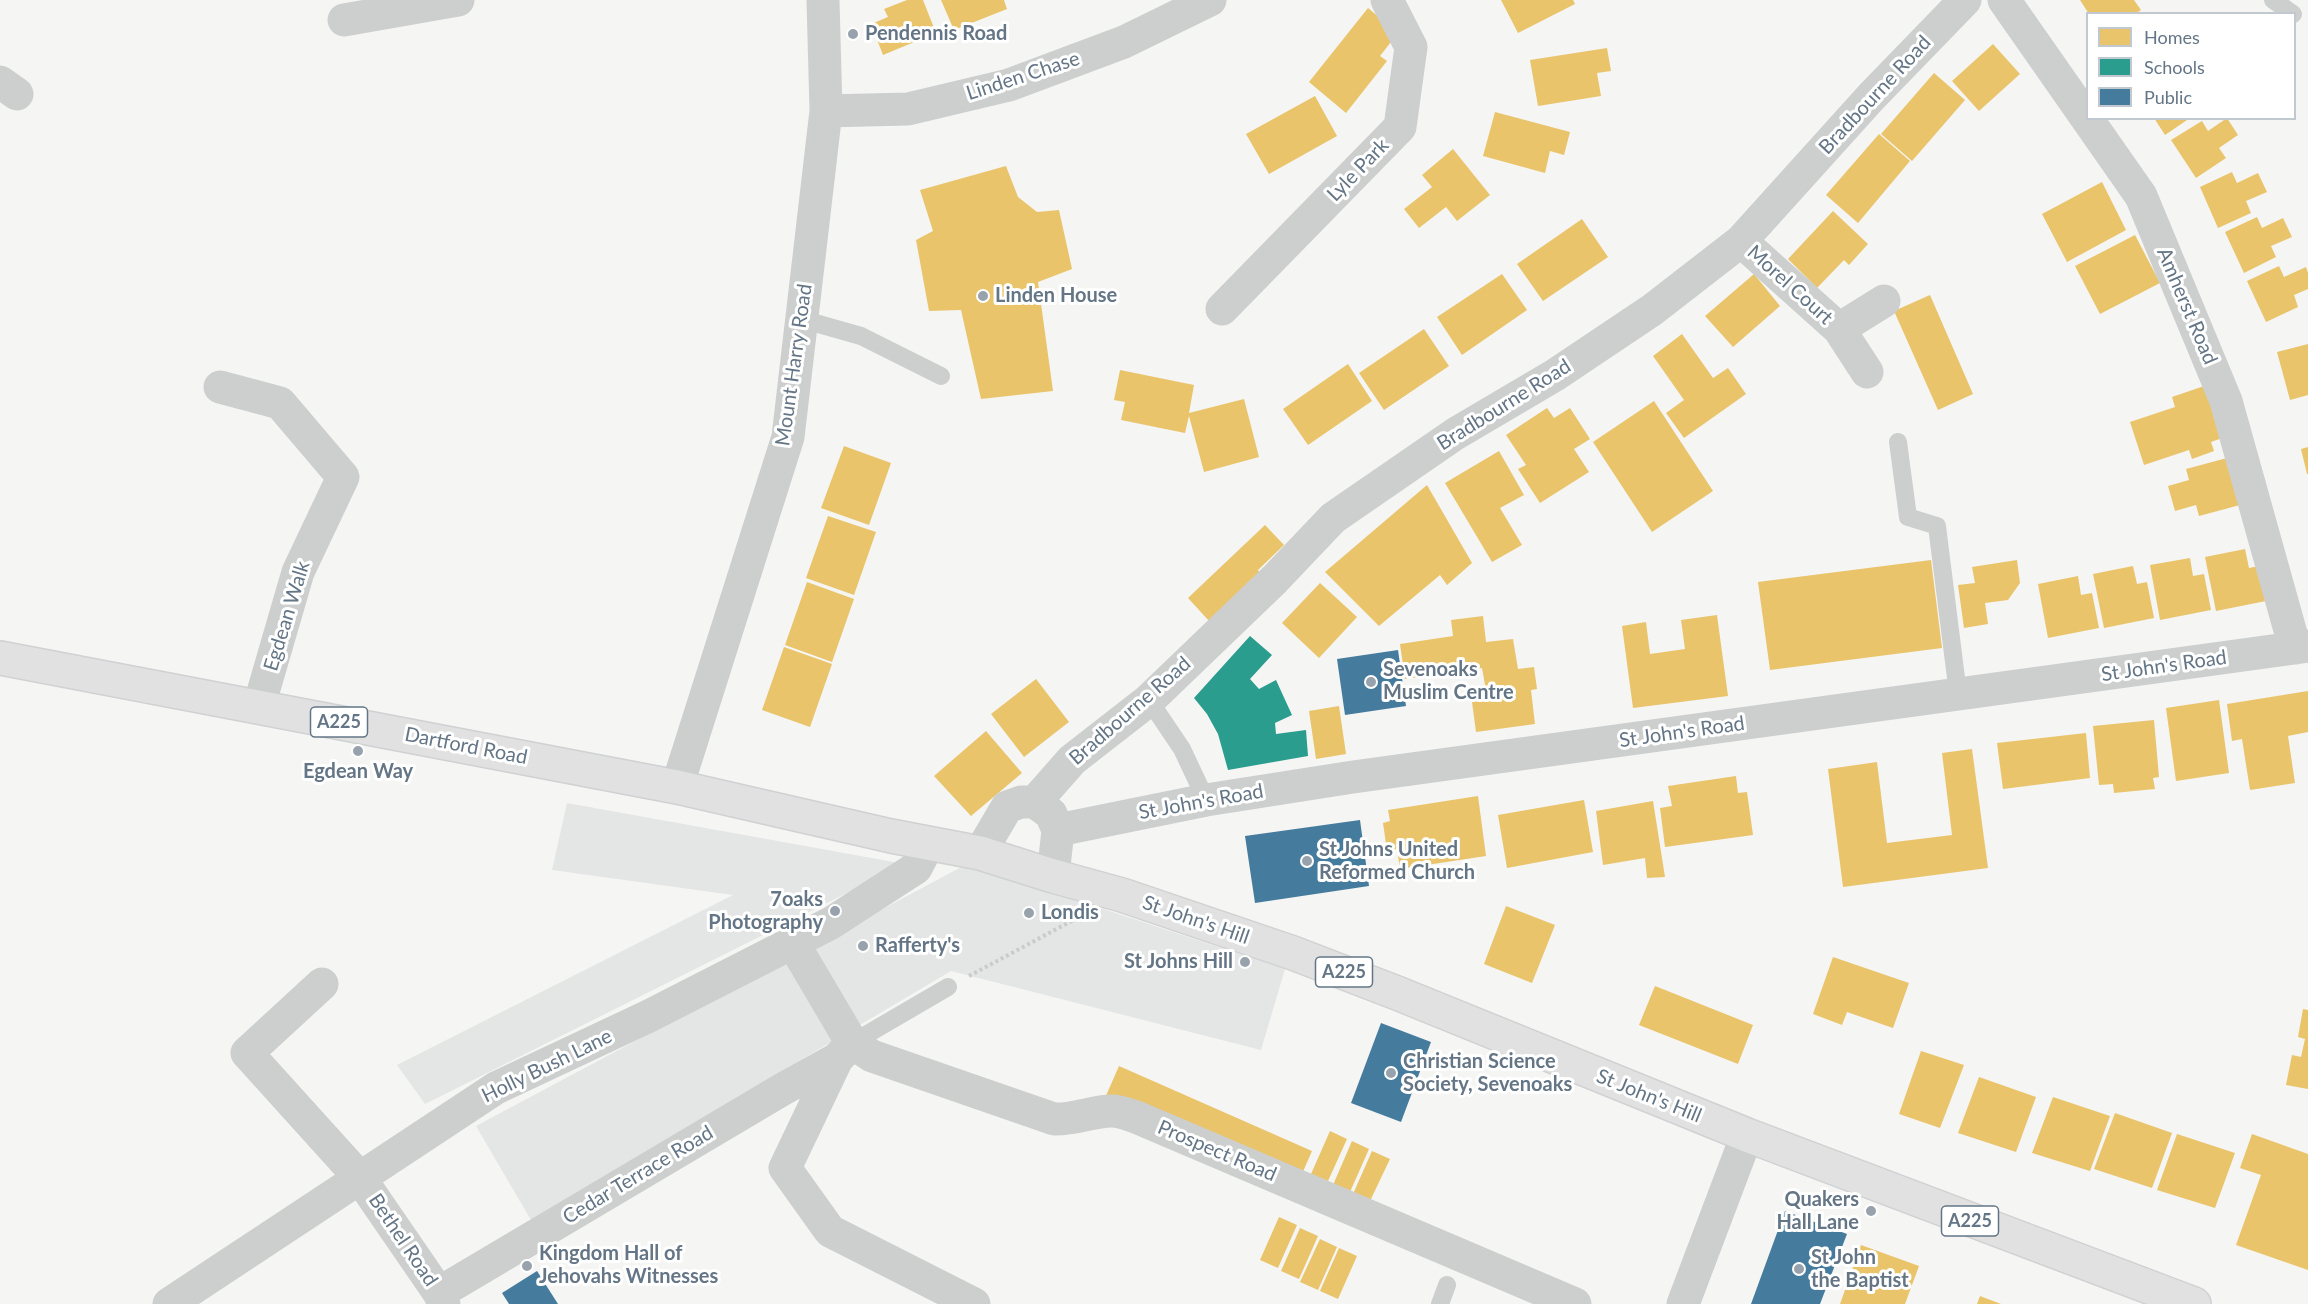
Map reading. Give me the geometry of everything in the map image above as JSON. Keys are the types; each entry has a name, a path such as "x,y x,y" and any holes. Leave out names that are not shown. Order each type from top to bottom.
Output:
{"main road":[{"name":"Dartford Road","path":"0,657 677,788 930,843"},
{"name":"St John's Hill","path":"930,843 980,853 1122,895 1293,953 1747,1136 2194,1304"}],"street":[{"name":"Mount Harry Road","path":"677,788 788,437 826,111 823,0"},
{"name":"Linden Chase","path":"826,111 908,109 1009,85 1124,42 1210,0"},
{"name":"Lyle Park","path":"1222,309 1400,127 1411,47 1387,0"},
{"name":"Bradbourne Road","path":"1035,802 1072,760 1149,700 1275,579 1333,518 1455,434 1555,375 1652,310 1741,241 1871,97 1965,0"},
{"name":"Amherst Road","path":"2004,0 2086,117"},
{"path":"344,20 446,1"},
{"name":"Amherst Road","path":"2088,120 2141,196 2226,401 2301,647"},
{"name":"Morel Court","path":"1741,241 1839,330 1867,372"},
{"name":"Morel Court","path":"1839,330 1884,302"},
{"name":"Egdean Walk","path":"220,387 280,403 343,477 298,572 259,706"},
{"name":"St John's Road","path":"1058,830 1206,800 1365,775 2301,647"},
{"path":"980,853 1008,807 1022,802 1035,802 1051,814 1058,830 1053,876"},
{"name":"Holly Bush Lane","path":"169,1304 496,1088 649,1016 831,923 916,868 930,843"},
{"path":"793,943 845,1051 785,1168 831,1231 974,1304"},
{"name":"Bethel Road","path":"322,984 247,1053 360,1178 441,1298"},
{"name":"Cedar Terrace Road","path":"441,1298 845,1051"},
{"name":"Prospect Road","path":"845,1051 872,1056 1054,1119 1070,1120 1089,1113 1114,1110 1136,1117 1575,1304"},
{"path":"1683,1304 1747,1136"}],"lane":[{"path":"2273,0 2290,12"},
{"path":"801,319 861,336 941,376"},
{"path":"1898,442 1908,517 1937,526 1958,694"},
{"path":"1149,700 1182,749 1206,800"},
{"path":"845,1051 948,987"},
{"path":"1440,1304 1447,1285"}],"path":[{"path":"948,987 1122,895"}],"shaded area":[{"path":"567,803 905,864 425,1104 397,1065 733,895 552,870"},
{"path":"967,864 1285,969 1261,1050 951,971 531,1220 476,1126"}],"building: Homes":[{"path":"907,0 923,0 936,33 883,55 871,24 888,17 884,9"},
{"path":"941,0 1004,0 1007,9 954,30"},
{"path":"1501,0 1573,0 1575,4 1518,33"},
{"path":"2080,0 2134,0 2141,10 2138,12 2088,12"},
{"path":"1368,8 1398,33 1380,56 1387,61 1346,113 1309,82"},
{"path":"1993,44 2020,74 1979,111 1952,81"},
{"path":"1607,48 1611,71 1597,73 1601,96 1538,106 1530,60"},
{"path":"1934,73 1965,100 1912,161 1881,134"},
{"path":"1315,96 1337,136 1269,174 1246,134"},
{"path":"1495,112 1570,132 1564,155 1550,151 1545,173 1483,156"},
{"path":"2155,120 2187,120 2165,135"},
{"path":"2224,120 2228,120 2238,135 2219,148 2226,158 2196,178 2171,140 2202,121 2208,131"},
{"path":"1879,134 1910,161 1858,223 1826,195"},
{"path":"1453,149 1490,195 1457,221 1446,207 1419,228 1404,209 1432,187 1422,175"},
{"name":"Linden House","path":"1006,166 1018,197 1037,212 1059,210 1072,269 1038,282 1053,391 981,399 961,310 929,311 916,240 933,231 920,190"},
{"path":"2232,172 2237,183 2258,173 2267,192 2246,201 2251,213 2218,228 2200,187"},
{"path":"2102,182 2126,230 2067,262 2042,214"},
{"path":"1833,211 1868,244 1849,265 1844,260 1817,288 1788,259"},
{"path":"2257,217 2262,228 2283,218 2292,237 2271,246 2276,257 2244,273 2225,232"},
{"path":"1582,219 1608,257 1543,301 1517,264"},
{"path":"2135,235 2160,283 2100,314 2075,266"},
{"path":"2279,266 2284,277 2306,267 2308,289 2294,295 2298,307 2266,322 2247,281"},
{"path":"1502,274 1527,310 1462,355 1437,317"},
{"path":"1754,274 1780,306 1733,347 1705,316"},
{"path":"1930,295 1973,394 1938,410 1894,311"},
{"path":"1424,329 1449,366 1384,410 1359,373"},
{"path":"1682,334 1713,378 1728,368 1746,394 1684,438 1666,413 1684,400 1653,356"},
{"path":"2308,344 2308,395 2290,400 2277,352"},
{"path":"1348,364 1372,401 1308,445 1283,409"},
{"path":"1120,370 1194,385 1189,413 1244,399 1259,457 1204,472 1189,416 1185,433 1121,420 1125,402 1114,400"},
{"path":"2207,385 2225,437 2211,442 2214,451 2192,459 2189,450 2144,465 2130,422 2175,407 2172,397"},
{"path":"1654,401 1713,491 1652,532 1593,442"},
{"path":"1547,408 1554,418 1570,408 1590,439 1574,449 1589,472 1540,503 1518,469 1526,465 1506,435"},
{"path":"844,446 891,463 869,525 821,508"},
{"path":"2308,447 2308,474 2307,474 2301,449"},
{"path":"1499,451 1524,495 1500,508 1522,545 1492,562 1445,483"},
{"path":"2227,458 2240,505 2199,516 2196,505 2175,511 2168,486 2189,480 2186,469"},
{"path":"1427,485 1472,563 1447,585 1440,575 1379,626 1325,572"},
{"path":"828,516 876,532 854,595 806,578"},
{"path":"1265,525 1284,545 1258,570 1260,574 1210,622 1188,598"},
{"path":"2245,549 2249,568 2259,566 2266,601 2216,611 2205,557"},
{"path":"2190,558 2193,576 2204,574 2211,610 2160,620 2150,565"},
{"path":"1931,560 1942,648 1770,670 1758,582"},
{"path":"2017,560 2020,583 2008,600 1985,603 1988,624 1964,628 1958,585 1975,583 1972,567"},
{"path":"2133,566 2137,584 2147,582 2154,618 2104,628 2093,574"},
{"path":"2078,576 2081,595 2092,593 2099,628 2048,638 2038,584"},
{"path":"807,582 854,599 832,662 785,645"},
{"path":"1320,583 1357,617 1319,658 1282,623"},
{"path":"1717,615 1728,696 1633,708 1622,626 1646,622 1650,654 1685,649 1681,620"},
{"path":"1483,616 1486,642 1513,639 1518,669 1534,667 1537,689 1531,690 1535,724 1476,732 1470,687 1485,685 1482,668 1405,679 1400,644 1453,636 1451,620"},
{"path":"784,647 832,664 810,727 762,710"},
{"path":"1036,679 1069,722 1024,757 991,714"},
{"path":"2308,691 2308,732 2288,736 2295,783 2250,790 2242,739 2232,741 2227,704"},
{"path":"2219,700 2229,773 2176,781 2166,708"},
{"path":"1339,706 1346,754 1316,759 1309,711"},
{"path":"2154,720 2159,777 2153,778 2155,789 2114,793 2113,784 2099,785 2093,726"},
{"path":"986,731 1022,773 971,816 934,776"},
{"path":"2086,733 2090,778 2003,789 1997,743"},
{"path":"1972,749 1988,868 1843,887 1828,769 1877,762 1887,843 1952,835 1942,753"},
{"path":"1736,776 1738,793 1747,792 1753,835 1665,847 1660,808 1672,806 1668,786"},
{"path":"1478,796 1486,856 1400,869 1397,849 1387,851 1383,823 1390,821 1388,810"},
{"path":"1584,800 1593,852 1507,868 1498,815"},
{"path":"1653,801 1665,877 1647,878 1645,858 1603,865 1596,811"},
{"path":"1506,906 1555,925 1532,983 1484,964"},
{"path":"1833,957 1909,983 1893,1028 1847,1012 1842,1025 1813,1014"},
{"path":"1655,986 1753,1025 1738,1064 1639,1025"},
{"path":"2303,1009 2308,1010 2308,1089 2286,1085 2292,1055 2301,1057 2305,1039 2298,1037"},
{"path":"1921,1051 1964,1065 1940,1128 1899,1114"},
{"path":"1119,1066 1312,1151 1298,1183 1105,1098"},
{"path":"1979,1077 2036,1097 2016,1152 1958,1133"},
{"path":"2053,1097 2110,1116 2090,1171 2032,1153"},
{"path":"2115,1113 2172,1133 2152,1188 2094,1169"},
{"path":"1330,1131 1347,1139 1328,1181 1311,1174"},
{"path":"2177,1134 2235,1153 2215,1208 2157,1190"},
{"path":"2252,1134 2308,1154 2308,1270 2236,1245 2261,1175 2240,1168"},
{"path":"1352,1141 1369,1149 1350,1192 1333,1185"},
{"path":"1372,1151 1390,1159 1370,1201 1353,1194"},
{"path":"1279,1217 1297,1225 1278,1268 1260,1260"},
{"path":"1300,1228 1318,1236 1299,1279 1281,1271"},
{"path":"1320,1239 1337,1247 1318,1290 1300,1282"},
{"path":"1861,1245 1919,1266 1905,1304 1840,1304"},
{"path":"1339,1248 1357,1256 1338,1299 1320,1291"},
{"path":"1980,1296 2001,1304 1977,1304"}],"building: Schools":[{"path":"1250,636 1272,655 1250,679 1259,689 1276,680 1292,715 1275,723 1276,734 1306,730 1308,756 1228,770 1218,734 1207,714 1194,698"}],"building: Public":[{"name":"Sevenoaks Muslim Centre","path":"1398,650 1406,706 1345,715 1337,659"},
{"name":"St Johns United Reformed Church","path":"1360,820 1369,886 1255,903 1245,836"},
{"name":"Christian Science Society, Sevenoaks","path":"1381,1023 1431,1042 1401,1122 1351,1103"},
{"name":"St John the Baptist","path":"1785,1211 1847,1234 1820,1304 1751,1304"},
{"path":"537,1271 558,1304 509,1304 502,1293"}],"place":[{"name":"Pendennis Road","path":"853,34"},
{"name":"Linden House","path":"983,296"},
{"name":"Sevenoaks Muslim Centre","path":"1371,682"},
{"name":"Egdean Way","path":"358,751"},
{"name":"St Johns United Reformed Church","path":"1307,861"},
{"name":"7oaks Photography","path":"835,911"},
{"name":"Londis","path":"1029,913"},
{"name":"Rafferty's","path":"863,946"},
{"name":"St Johns Hill","path":"1245,962"},
{"name":"Christian Science Society, Sevenoaks","path":"1391,1073"},
{"name":"Quakers Hall Lane","path":"1871,1211"},
{"name":"Kingdom Hall of Jehovahs Witnesses","path":"527,1266"},
{"name":"St John the Baptist","path":"1799,1269"}]}
